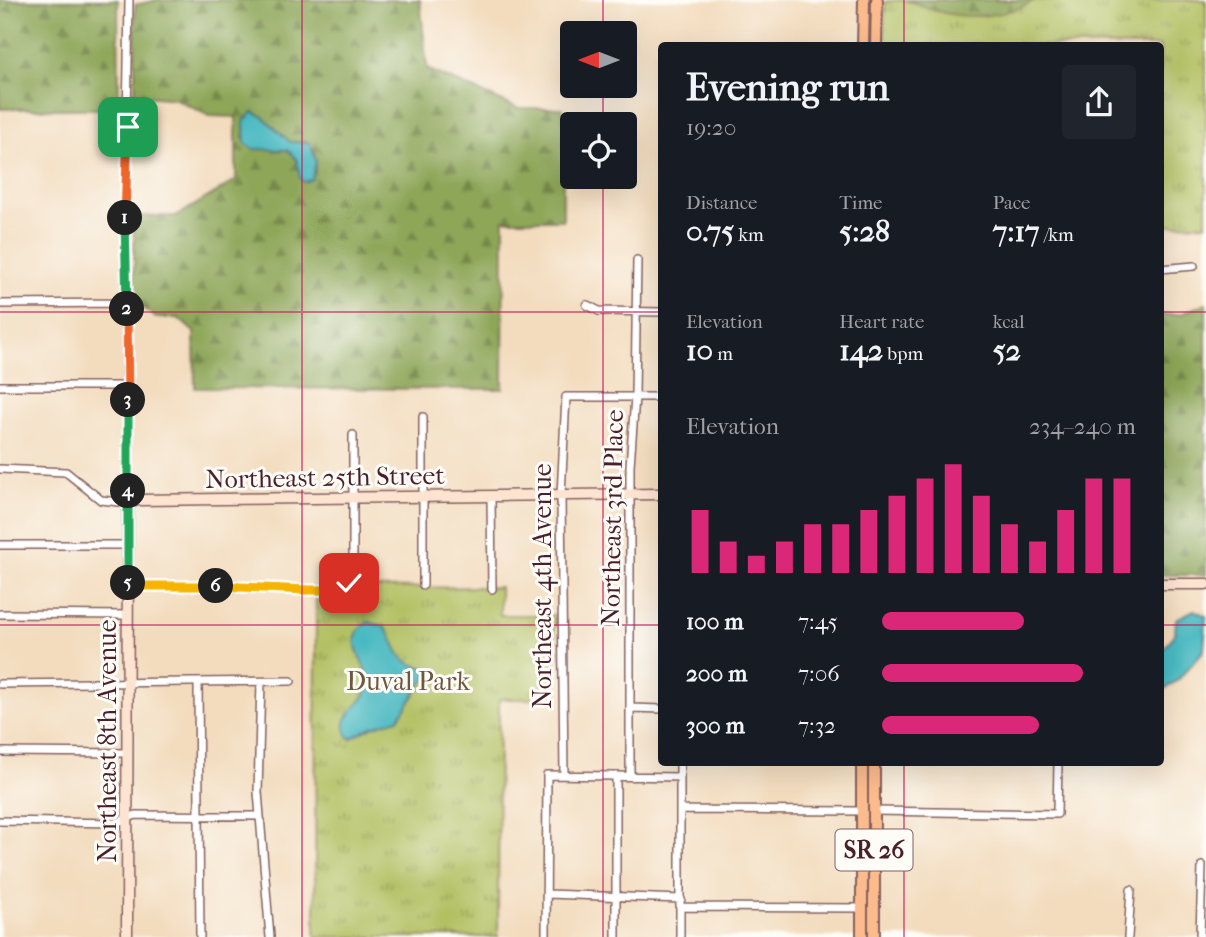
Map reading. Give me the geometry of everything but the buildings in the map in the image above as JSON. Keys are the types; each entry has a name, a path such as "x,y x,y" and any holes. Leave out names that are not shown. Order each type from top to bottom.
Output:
{"main road":[{"path":"863,0 863,42"},
{"path":"877,0 877,42"},
{"path":"863,22 877,23"},
{"name":"SR 26","path":"862,766 868,811 868,908 862,937"},
{"name":"SR 26","path":"868,811 874,766"},
{"name":"SR 26","path":"868,908 874,937"}],"street":[{"name":"Northeast 8th Avenue","path":"127,937 129,0"},
{"name":"Northeast 3rd Place","path":"630,776 630,494 637,260"},
{"path":"1164,270 1195,267"},
{"path":"0,304 127,303"},
{"path":"587,305 599,311 658,312"},
{"path":"0,386 128,387"},
{"name":"Northeast 4th Avenue","path":"564,775 561,495 566,397 635,397"},
{"path":"635,397 658,397"},
{"path":"423,416 423,585"},
{"path":"128,586 344,590 353,572 353,435"},
{"name":"Northeast 25th Street","path":"0,469 66,471 101,500 128,503 138,500 658,494"},
{"path":"491,496 492,589"},
{"path":"0,545 128,545"},
{"path":"1164,584 1206,584"},
{"path":"0,614 128,615"},
{"path":"261,681 260,816 270,937"},
{"path":"0,684 291,681"},
{"path":"198,682 200,937"},
{"path":"631,708 658,709"},
{"path":"0,752 127,753"},
{"path":"680,766 680,937"},
{"path":"681,810 1058,814 1058,766"},
{"path":"546,937 547,775 680,777"},
{"path":"616,776 616,937"},
{"path":"0,821 127,821 136,815 260,816"},
{"path":"1200,937 1202,866"},
{"path":"1128,937 1131,890"},
{"path":"548,894 616,896 681,903 868,908"}],"green space":[{"path":"0,0 118,0 119,109 0,109"},
{"path":"157,0 420,0 427,69 517,108 563,108 563,112 560,112 560,189 563,189 563,220 504,220 503,389 195,388 194,332 178,318 156,318 134,301 134,216 177,216 236,180 236,117 209,116 176,99 135,95 135,5","holes":["253,112 262,116 290,143 305,141 314,150 315,173 300,179 297,161 290,152 279,148 254,148 243,137 246,118"]},
{"path":"900,0 949,14 974,16 1013,10 1035,0 1206,0 1206,224 1164,225 1164,42 885,42 885,2"},
{"path":"905,0 1035,0 1012,10 973,16 948,14"},
{"path":"1206,303 1206,575 1164,575 1164,315 1181,314"},
{"name":"Duval Park","path":"500,587 500,615 555,615 555,699 499,699 498,937 315,937 316,596 360,596 360,588"}],"water":[{"path":"253,112 262,116 290,142 310,143 316,161 312,179 304,182 300,179 297,160 288,150 253,149 245,143 244,121"},
{"path":"1194,610 1206,616 1204,650 1178,680 1164,689 1164,648 1175,634 1176,619"},
{"path":"368,622 384,626 398,653 407,662 425,668 428,675 398,719 372,727 350,739 345,731 347,717 366,694 368,687 368,678 358,653 356,637"}],"route":[{"path":"128,127 125,216 128,586 263,587 323,591 344,590 349,583"}]}
